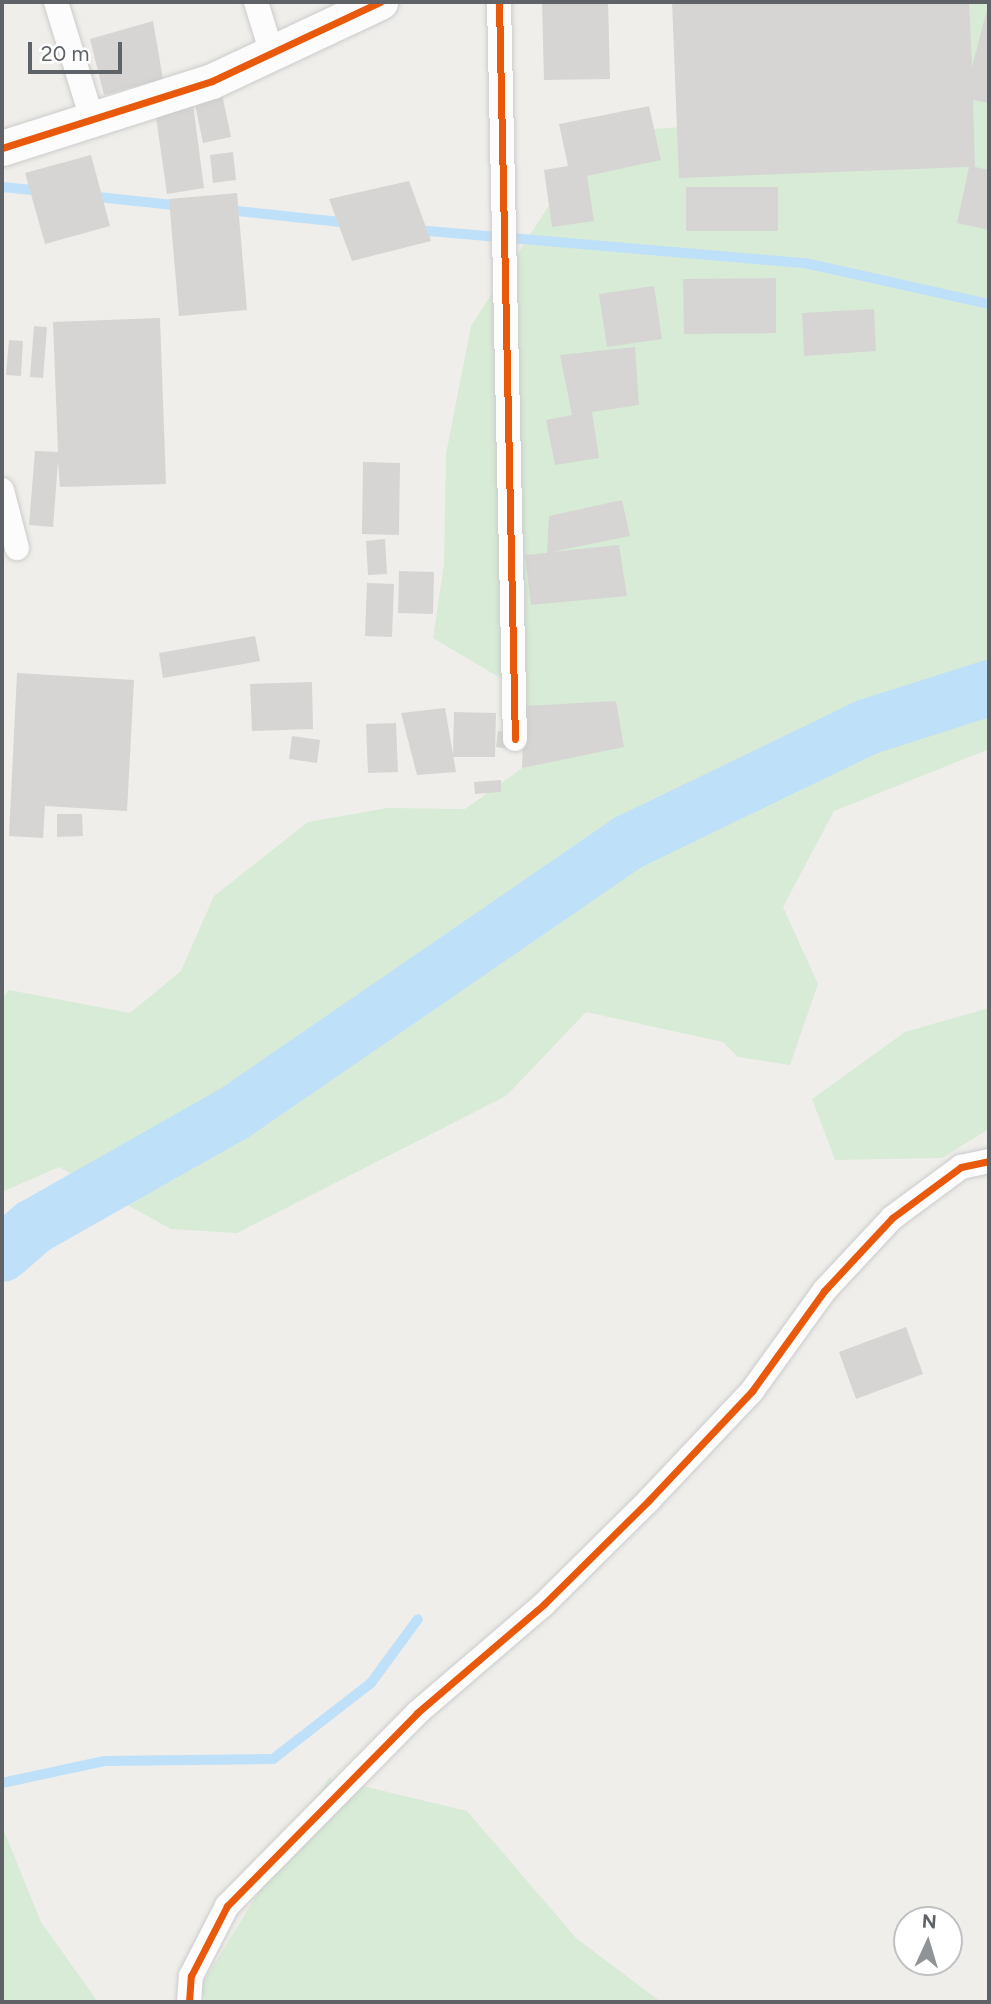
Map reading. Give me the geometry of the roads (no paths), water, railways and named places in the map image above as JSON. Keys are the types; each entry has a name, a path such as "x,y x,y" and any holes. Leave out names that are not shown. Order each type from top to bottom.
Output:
{"street":[{"path":"56,2 93,122"},
{"path":"256,2 272,57"},
{"path":"2,148 93,122 272,57 380,2"},
{"path":"499,2 515,739"},
{"path":"2,490 17,548"},
{"path":"189,2002 191,1976 227,1906 417,1713 544,1604 649,1500 752,1391 824,1291 892,1218 961,1167 989,1161"}],"waterway":[{"path":"2,187 43,191"},
{"path":"89,196 182,206"},
{"path":"229,210 349,223"},
{"path":"417,230 805,263 989,304"},
{"path":"2,1254 33,1227 233,1114 627,843 867,727 989,688"},
{"path":"2,1783 105,1761 273,1759 371,1683 418,1619"}]}
